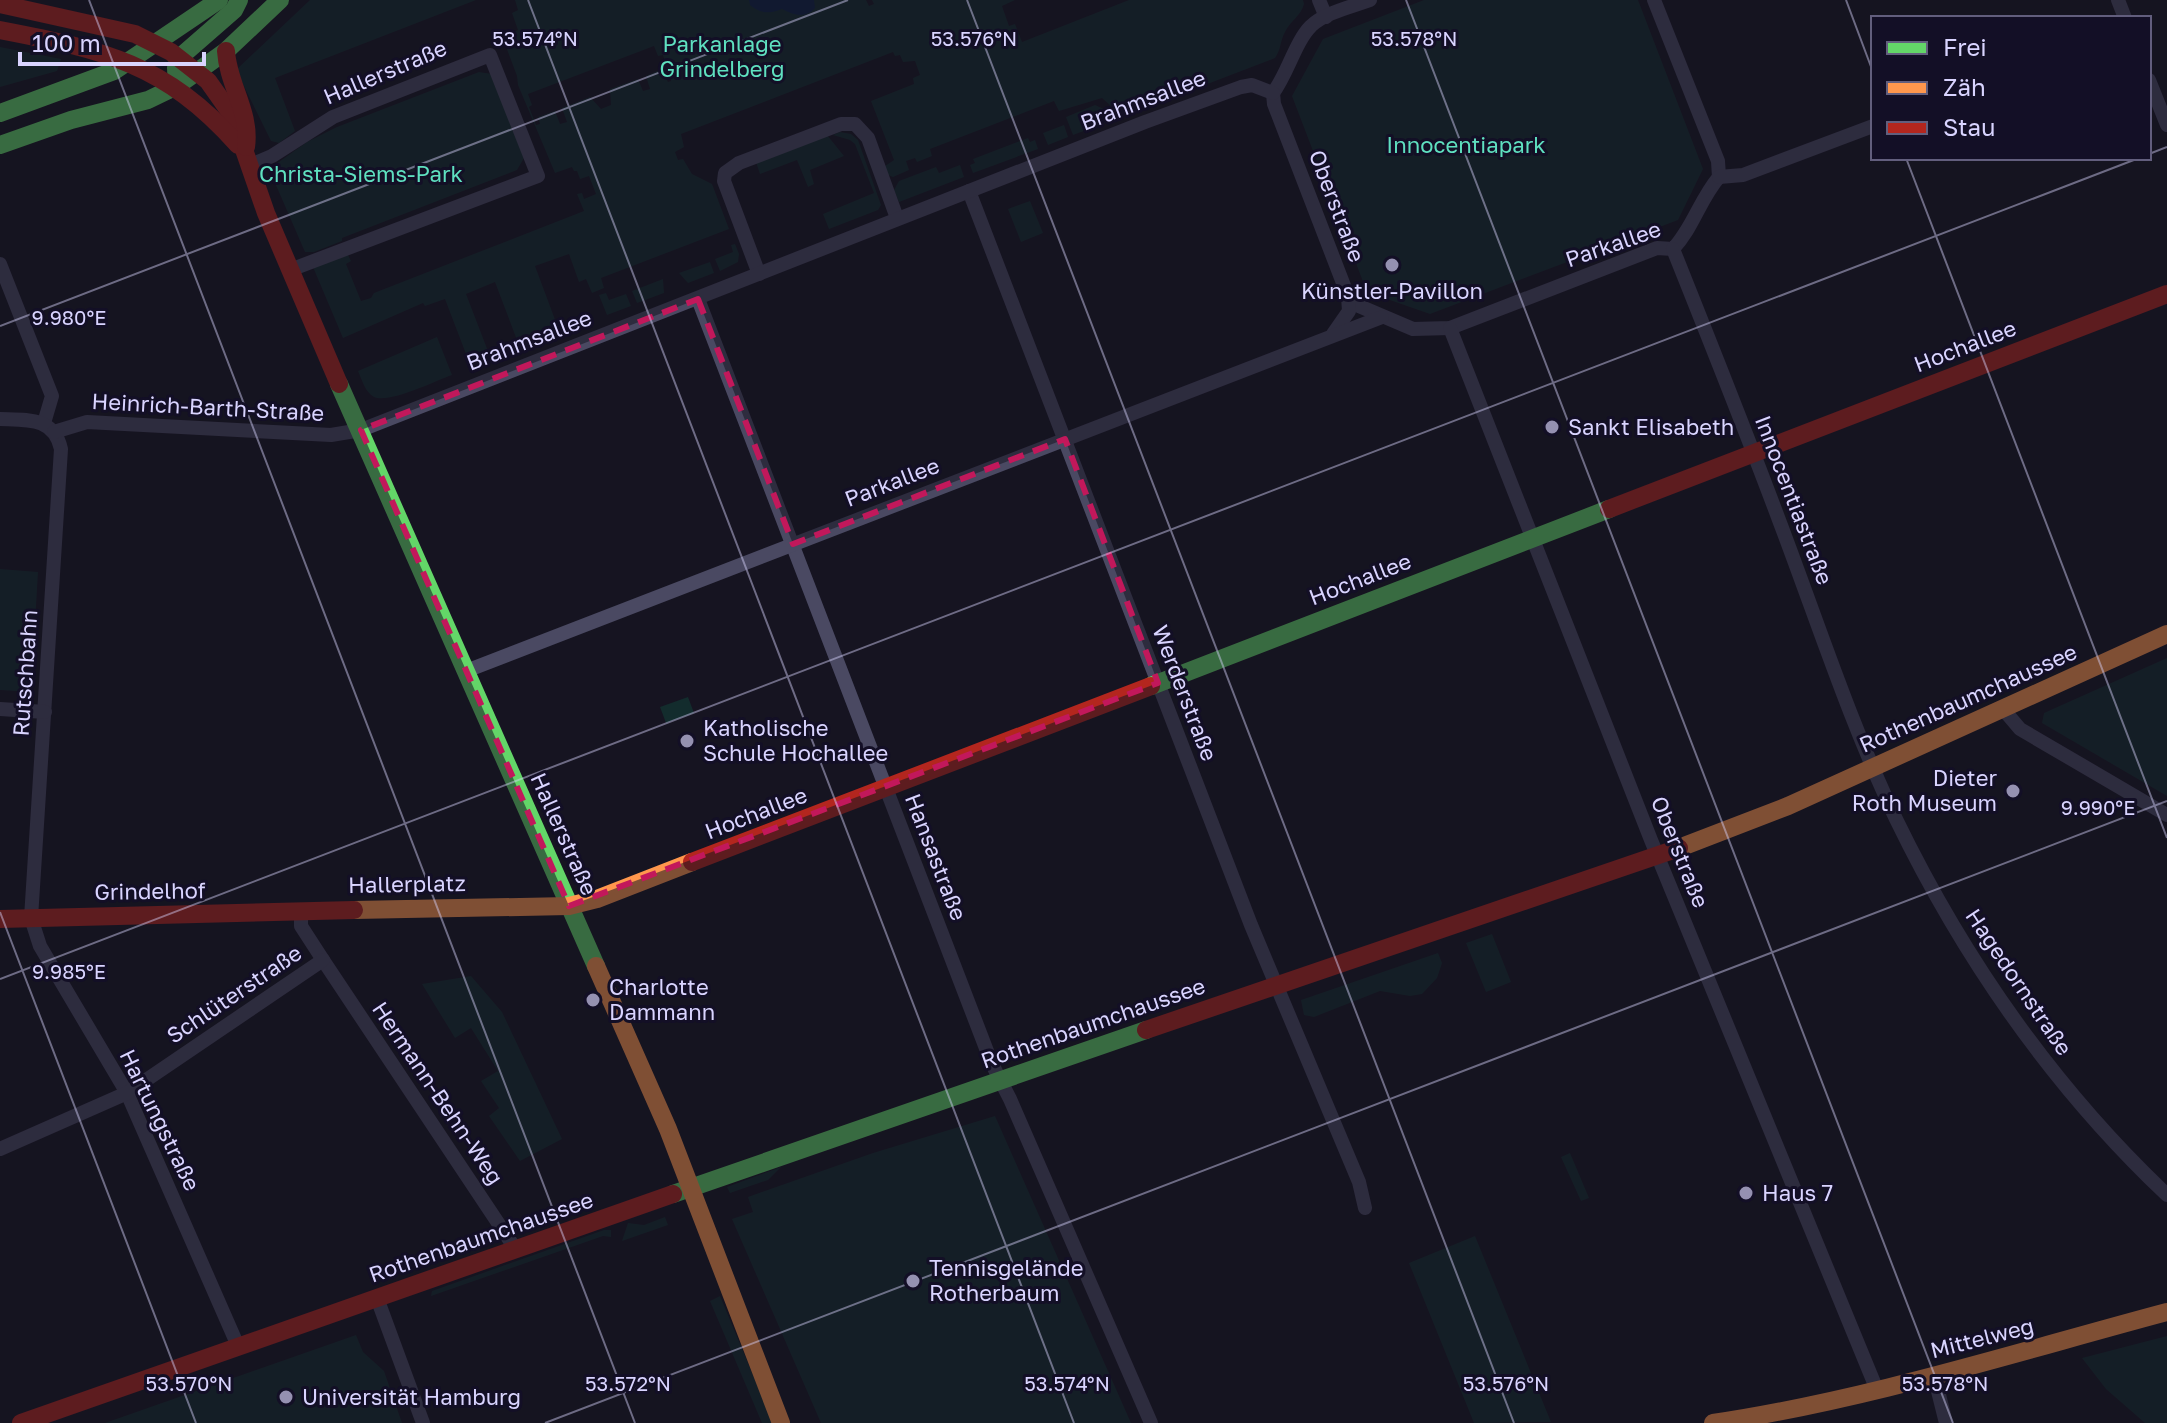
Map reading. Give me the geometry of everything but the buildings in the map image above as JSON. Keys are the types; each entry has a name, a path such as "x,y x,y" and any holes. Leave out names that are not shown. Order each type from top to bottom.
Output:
{"main road":[{"path":"0,113 100,78 158,44 219,0"},
{"path":"177,86 179,58 234,10 239,0"},
{"path":"0,145 71,120 148,100 177,86 226,51 280,0"},
{"name":"Hallerstraße","path":"0,4 111,28 158,44 197,72 227,107 290,270 668,1129 781,1423"},
{"name":"Hallerstraße","path":"0,30 93,49 130,62 177,86 225,129 246,159"},
{"path":"226,51 231,85 249,122 246,159"},
{"name":"Hochallee","path":"569,906 617,892 2167,294"},
{"name":"Rothenbaumchaussee","path":"21,1423 1000,1080 1742,826 2167,634"},
{"name":"Hallerplatz","path":"301,910 569,906"},
{"name":"Grindelhof","path":"0,919 301,910"},
{"name":"Mittelweg","path":"1713,1423 1786,1412 1877,1390 2167,1312"}],"street":[{"path":"1319,0 1326,17"},
{"path":"1273,93 1288,71 1304,34 1313,24 1370,0"},
{"path":"1654,0 1718,161 1719,177 1743,175 1871,127"},
{"name":"Hallerstraße","path":"246,159 272,156 333,117 490,55 506,93 538,176 290,270"},
{"name":"Brahmsallee","path":"361,430 897,218 1241,87 1252,85 1273,93"},
{"path":"2151,85 2167,125"},
{"name":"Oberstraße","path":"1273,93 1274,104 1348,296 1359,306 1382,317"},
{"path":"759,274 724,181 725,173 739,163 841,124 855,124 868,138 897,218"},
{"name":"Parkallee","path":"466,671 1333,334 1382,317 1413,329 1450,328 1657,248 1673,249 1686,235 1719,177"},
{"name":"Werderstraße","path":"969,191 1276,987 1359,1182 1365,1208"},
{"name":"Innocentiastraße","path":"1673,249 1874,767"},
{"name":"Rutschbahn","path":"0,264 52,396 49,427 62,455 31,918"},
{"path":"1333,334 1349,311 1348,296"},
{"name":"Hansastraße","path":"698,299 992,1064 1151,1423"},
{"name":"Oberstraße","path":"1450,328 1658,856 1877,1390"},
{"name":"Heinrich-Barth-Straße","path":"0,419 49,427 87,422 331,435 361,430"},
{"path":"0,709 45,712"},
{"path":"2003,709 2020,729 2167,815"},
{"name":"Hagedornstraße","path":"1874,767 1914,856 1979,969 2029,1041 2076,1099 2167,1195"},
{"path":"301,910 301,926 323,960"},
{"name":"Hartungstraße","path":"31,918 40,946 127,1093 238,1346"},
{"name":"Schlüterstraße","path":"0,1149 127,1093 323,960"},
{"name":"Hermann-Behn-Weg","path":"323,960 516,1250"},
{"path":"377,1298 423,1423"},
{"path":"1934,1375 1946,1423"}],"highlighted area":[{"path":"698,299 793,544 1065,439 1158,683 569,906 361,430"}],"green space":[{"path":"310,0 476,0 275,78 295,131 279,143 271,141 236,70"},
{"name":"Parkanlage Grindelberg","path":"515,0 866,0 869,6 874,4 872,0 1015,0 1002,6 1009,26 1015,24 1022,42 1129,0 1303,0 1304,4 1285,32 1275,58 1116,119 1112,107 1102,98 1059,111 1054,101 930,149 932,156 917,162 915,158 906,161 909,170 893,177 888,175 885,166 894,160 871,101 914,84 913,78 920,75 915,61 903,62 900,55 895,56 893,52 681,134 684,147 675,152 678,160 683,159 692,174 712,184 729,229 601,278 604,288 592,293 586,279 579,282 569,254 535,266 560,333 520,348 495,282 466,294 491,359 471,367 445,299 425,306 423,303 343,338 313,267 346,251 351,261 346,264 361,301 371,298 374,293 584,211 577,194 582,193 584,199 596,194 589,176 580,179 572,167 555,173 518,85 502,36 518,30 512,13 518,10","holes":["654,46 658,56 663,55 671,81 668,82 662,69 646,76 650,89 643,91 638,79 610,89 611,105 601,109 590,97 562,108 567,122 560,124 555,111 538,117 540,124 536,125 528,94"]},
{"name":"Innocentiapark","path":"1424,0 1638,0 1703,169 1678,220 1430,314 1367,292 1292,96 1323,39"},
{"path":"0,47 61,59 57,71 0,87"},
{"name":"Christa-Siems-Park","path":"479,72 492,74 524,158 517,170 342,238 342,241 314,252 305,252 269,169 307,142 337,127"},
{"path":"1095,105 1106,110 1108,122 1073,135 1066,117"},
{"path":"1064,125 1068,137 1048,145 1043,133"},
{"path":"840,132 851,134 858,140 881,205 878,210 829,229 823,214 874,193 855,144 833,135"},
{"name":"Parkanlage Grindelberg","path":"827,135 844,156 810,170 814,184 808,187 797,160 760,174 756,162"},
{"path":"1028,138 1030,142 1035,140 1038,149 973,173 970,165 975,163 973,159"},
{"path":"960,165 964,177 899,202 894,190 899,181 936,167 939,173"},
{"path":"1030,201 1043,233 1021,242 1008,209"},
{"path":"735,244 738,262 720,271 715,259 733,252 731,245"},
{"path":"710,262 714,273 688,283 679,273"},
{"path":"663,279 664,293 637,303 632,291"},
{"path":"606,293 609,300 626,294 631,306 607,315 599,295"},
{"path":"437,337 452,375 390,397 374,397 368,392 358,371"},
{"path":"0,569 38,572 31,692 0,690"},
{"path":"2167,658 2167,796 2042,723 2044,713"},
{"path":"688,697 694,713 666,723 660,707"},
{"path":"1492,934 1511,982 1486,992 1466,943"},
{"path":"1438,953 1442,963 1437,978 1422,994 1410,996 1380,991 1314,1017 1304,1015 1301,1000"},
{"path":"471,976 502,1012 562,1139 520,1161 489,1116 499,1108 481,1081 498,1071 471,1028 455,1038 422,984"},
{"name":"Tennisgelände Rotherbaum","path":"995,1116 1131,1423 821,1423 732,1219 753,1212 748,1197 873,1153"},
{"path":"1570,1153 1589,1198 1581,1201 1561,1157"},
{"path":"781,1167 768,1180 730,1193 727,1187"},
{"path":"665,1217 668,1225 622,1241 628,1223 644,1225"},
{"path":"611,1230 611,1237 603,1236 431,1296 432,1291"},
{"path":"1475,1236 1551,1422 1474,1423 1409,1263"},
{"path":"720,1296 773,1423 762,1423 710,1301"},
{"name":"Universität Hamburg","path":"356,1335 363,1352 384,1371 402,1423 105,1423"},
{"path":"2167,1336 2167,1423 2145,1423 2106,1389 2082,1358"}],"water":[{"path":"749,0 814,0 815,8 804,15 782,9 765,12 750,5"}],"traffic: fast":[{"path":"0,113 114,71 219,0"},
{"path":"177,86 179,58 234,10 239,0"},
{"path":"0,145 71,120 148,100 177,86 226,51 280,0"},
{"path":"339,384 596,966"},
{"path":"1151,686 1609,509"},
{"path":"673,1194 1146,1030"}],"traffic: slow":[{"path":"1679,848 1788,806 2167,634"},
{"path":"354,910 569,906 597,899 692,862"},
{"path":"596,966 668,1129 781,1423"},
{"path":"1713,1423 1828,1402 2167,1312"}],"traffic: jam":[{"path":"0,4 135,34 171,52 208,81 232,115 266,213 339,384"},
{"path":"0,30 71,45 131,64 185,95 238,145"},
{"path":"226,51 245,122 246,147"},
{"path":"1609,509 2167,294"},
{"path":"692,862 1151,686"},
{"path":"1146,1030 1679,848"},
{"path":"0,919 354,910"},
{"path":"21,1423 673,1194"}],"place":[{"name":"Künstler-Pavillon","path":"1392,265"},
{"name":"Sankt Elisabeth","path":"1552,427"},
{"name":"Katholische Schule Hochallee","path":"687,741"},
{"name":"Dieter Roth Museum","path":"2013,791"},
{"name":"Charlotte Dammann","path":"593,1000"},
{"name":"Haus 7","path":"1746,1193"},
{"name":"Tennisgelände Rotherbaum","path":"913,1281"},
{"name":"Universität Hamburg","path":"286,1397"}]}
